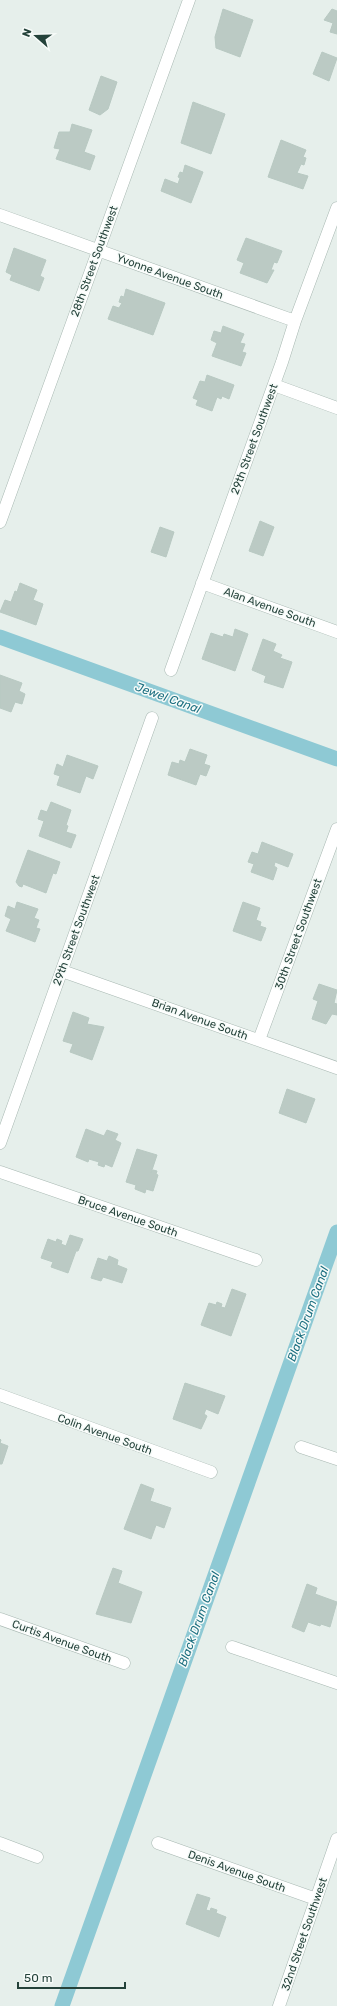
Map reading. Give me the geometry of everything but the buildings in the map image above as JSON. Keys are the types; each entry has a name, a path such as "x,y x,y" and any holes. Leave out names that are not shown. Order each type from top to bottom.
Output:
{"street":[{"name":"28th Street Southwest","path":"0,522 189,0"},
{"name":"29th Street Southwest","path":"170,670 274,385 294,321 337,208"},
{"name":"Yvonne Avenue South","path":"0,215 294,321"},
{"path":"274,385 337,408"},
{"name":"Alan Avenue South","path":"202,583 337,632"},
{"name":"29th Street Southwest","path":"0,1143 3,1127 62,971 152,718"},
{"name":"30th Street Southwest","path":"259,1040 337,829"},
{"name":"Brian Avenue South","path":"62,971 337,1068"},
{"name":"Bruce Avenue South","path":"0,1172 256,1260"},
{"name":"Colin Avenue South","path":"0,1395 211,1472"},
{"path":"301,1447 337,1459"},
{"name":"Curtis Avenue South","path":"0,1619 124,1663"},
{"path":"232,1647 337,1683"},
{"name":"32nd Street Southwest","path":"279,2006 337,1839"},
{"path":"0,1843 37,1857"},
{"name":"Denis Avenue South","path":"158,1843 316,1899"}],"waterway":[{"name":"Jewel Canal","path":"0,637 337,759"},
{"name":"Black Drum Canal","path":"62,2006 337,1232"}]}
